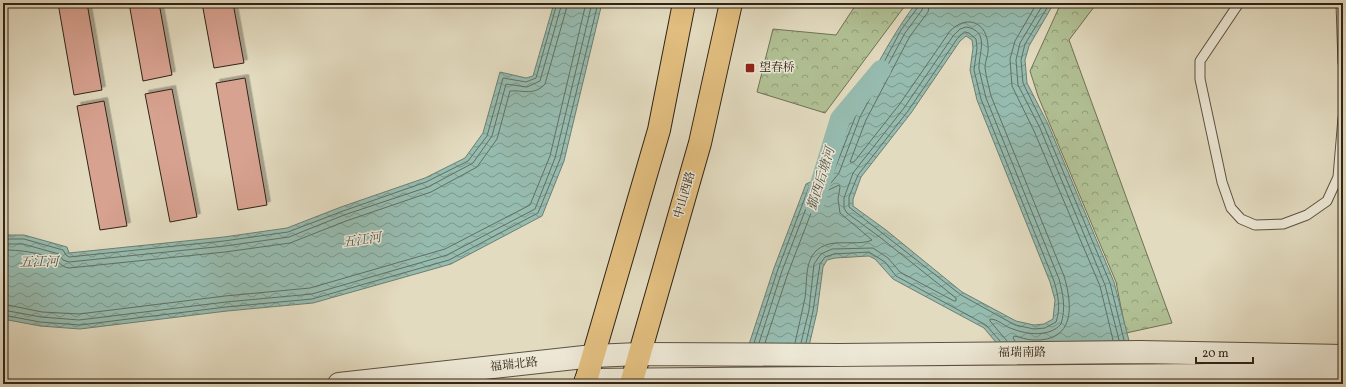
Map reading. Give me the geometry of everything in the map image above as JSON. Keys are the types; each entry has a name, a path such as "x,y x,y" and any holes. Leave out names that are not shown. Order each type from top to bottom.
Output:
{"main road":[{"path":"586,382 659,130 684,3"},
{"name":"中山西路","path":"631,382 700,143 731,3"}],"street":[{"name":"福瑞南路","path":"639,354 701,353 839,355 1140,352 1343,356"},
{"path":"593,356 639,354"},
{"name":"福瑞北路","path":"339,384 593,356"},
{"name":"福瑞南路","path":"586,382 631,382 695,378 1343,374"}],"lane":[{"path":"1238,3 1200,61 1200,79 1222,182 1231,208 1241,219 1255,225 1283,224 1307,216 1327,201 1338,177 1343,118"},
{"path":"1341,3 1343,63"}],"green space":[{"path":"857,3 907,3 825,113 757,92 773,29 836,35"},
{"path":"1061,3 1097,3 1069,40 1172,323 1126,333 1116,282 1038,96 1030,71"}],"water":[{"name":"五江河","path":"554,3 602,3 564,161 542,216 451,264 313,303 227,311 80,329 40,326 3,319 3,235 24,235 67,247 69,253 224,237 287,228 341,207 425,178 465,158 483,133 500,72 526,78 533,76"},
{"path":"916,3 1054,3 1029,46 1025,60 1027,83 1048,124 1114,282 1140,384 1018,381 1004,352 984,328 893,279 875,259 869,256 835,258 827,260 823,267 817,312 800,384 736,384 774,268 806,184 826,175 831,169 848,126 868,83 890,42","holes":["966,36 972,40 973,48 970,70 977,100 1050,282 1055,300 1053,319 1044,324 1034,325 1016,321 962,292 886,230 853,206 853,199 861,177 911,113 960,41"]}],"building":[{"path":"58,3 87,3 102,90 74,95"},
{"path":"129,3 159,3 172,75 143,81"},
{"path":"202,3 233,3 244,63 214,68"},
{"path":"245,78 267,205 238,210 216,83"},
{"path":"172,89 197,217 170,222 145,94"},
{"path":"104,101 127,226 100,230 77,106"}],"waterway":[{"name":"鄞西后塘河","path":"814,204 840,119 881,70"}],"place":[{"name":"望春桥","path":"750,68"}]}
